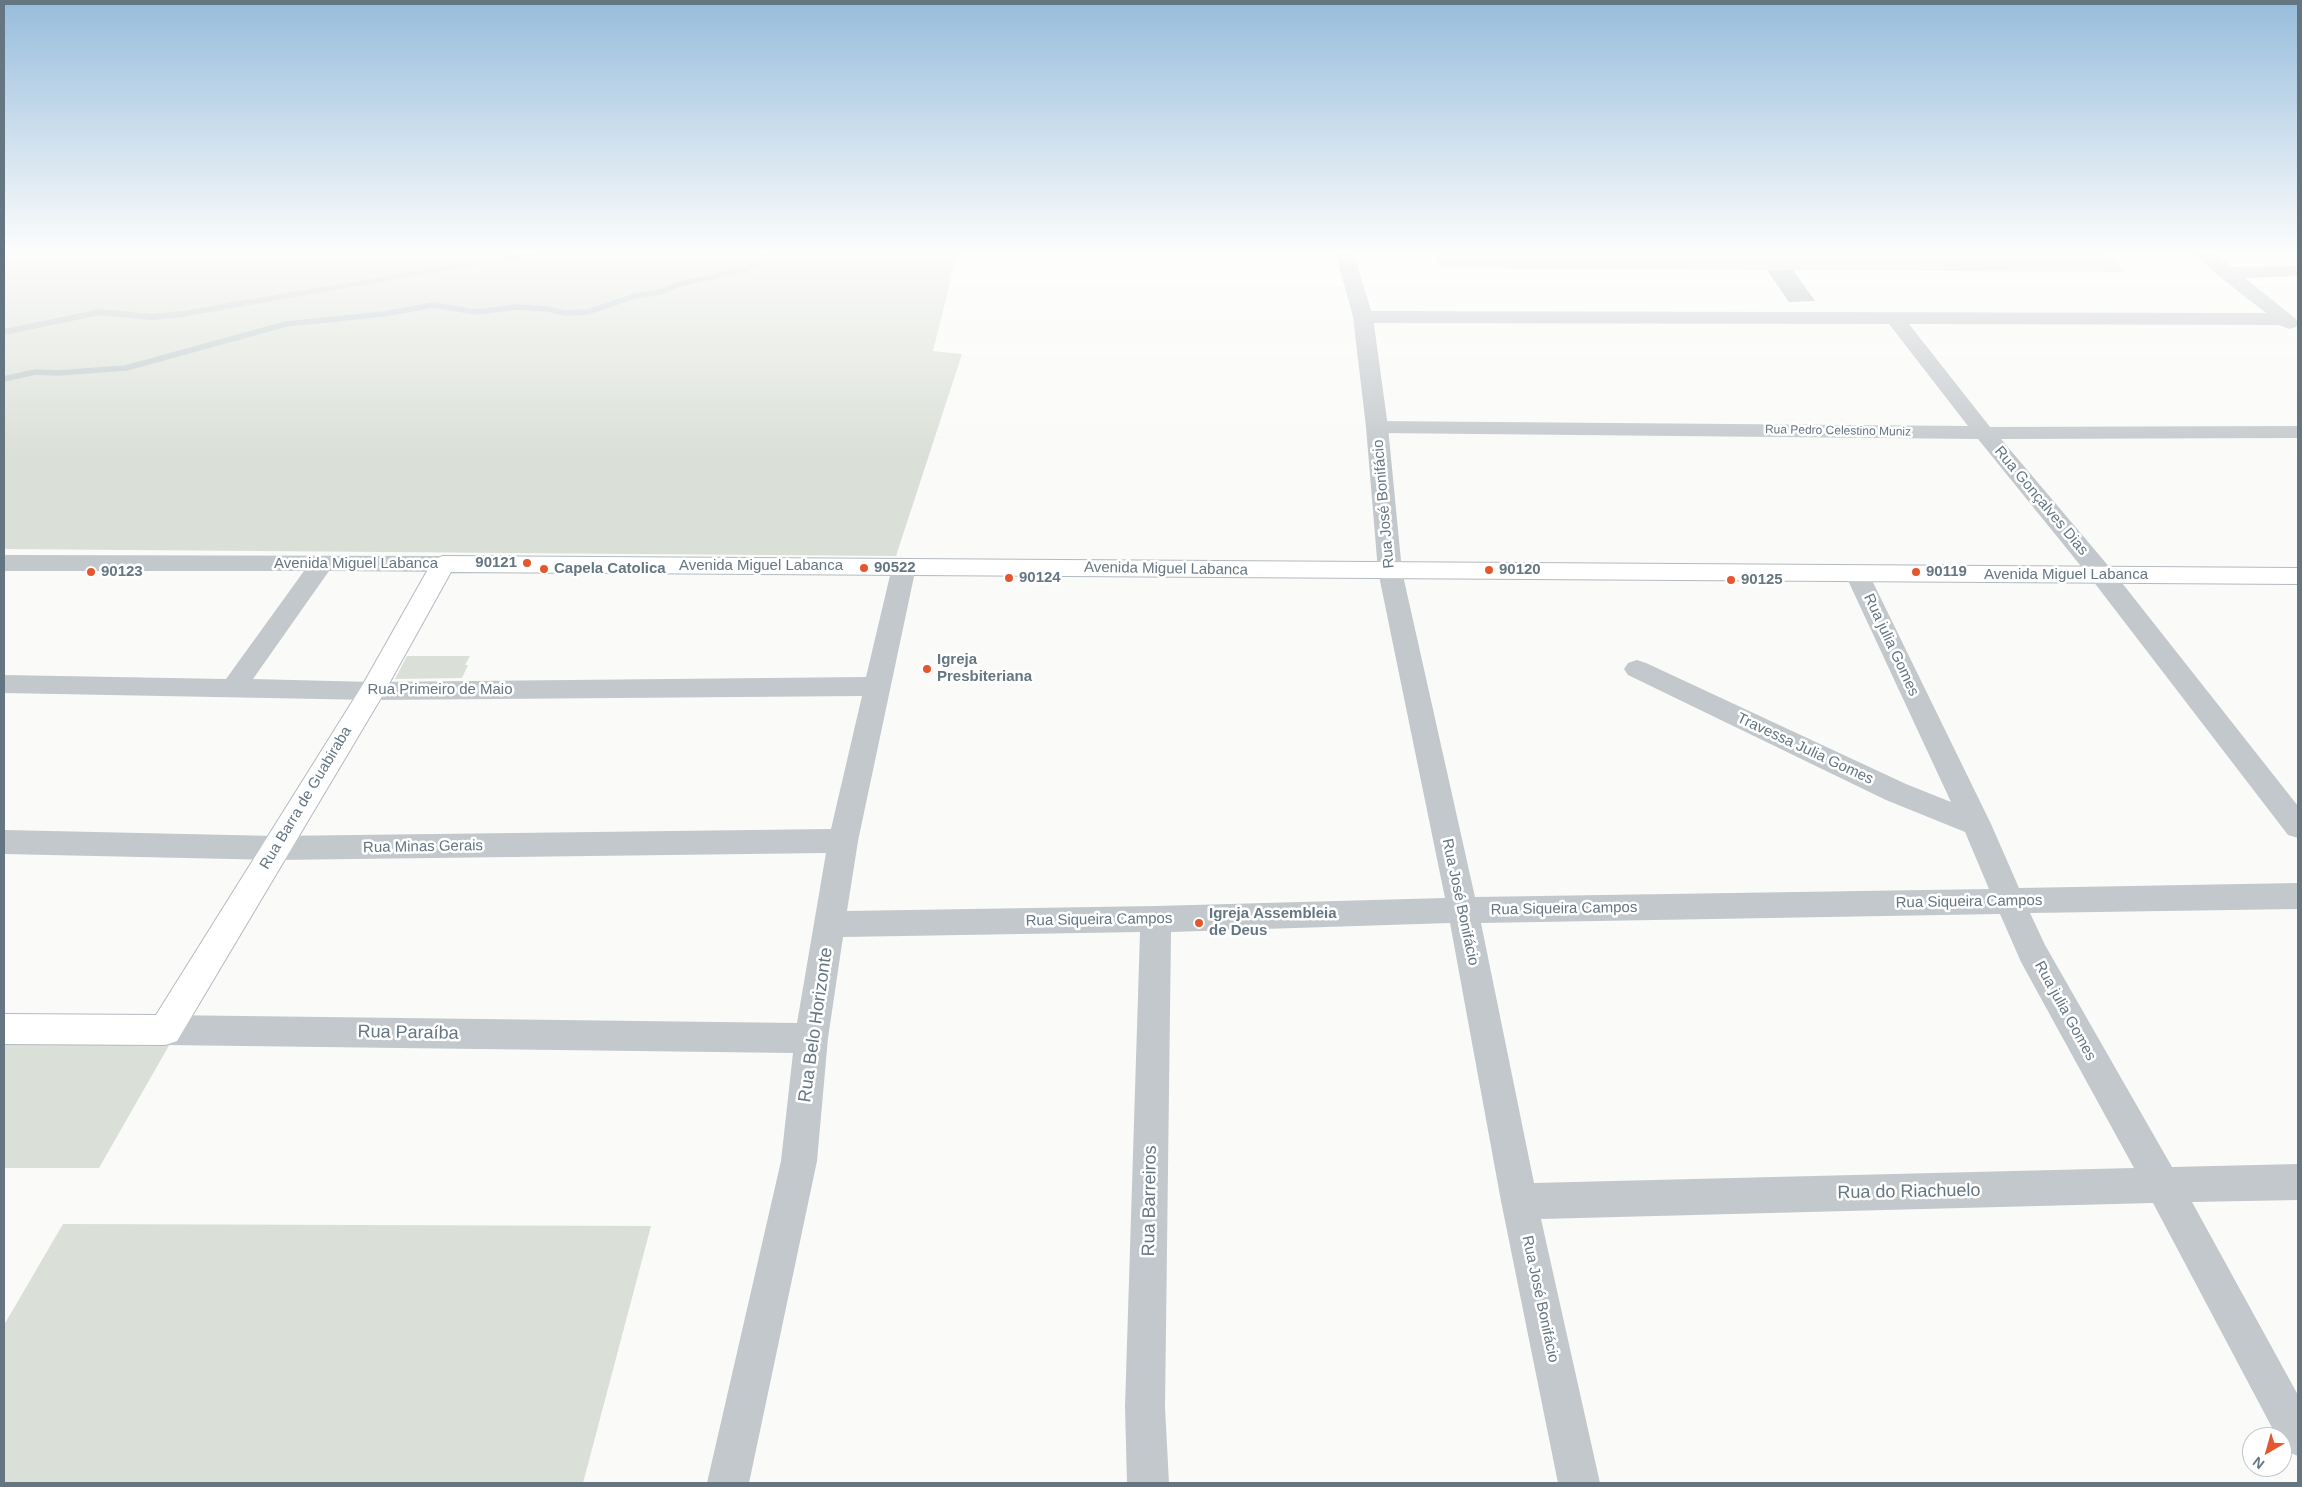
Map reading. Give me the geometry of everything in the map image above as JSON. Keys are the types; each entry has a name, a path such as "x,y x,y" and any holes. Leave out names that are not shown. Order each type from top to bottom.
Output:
{"main road":[{"name":"Avenida Miguel Labanca","path":"443,564 2298,576"},
{"name":"Rua Barra de Guabiraba","path":"165,1030 372,691 443,564"},
{"name":"Rua Paraíba","path":"4,1029 165,1030"}],"street":[{"name":"Rua José Bonifácio","path":"1363,320 1377,427 1390,571 1463,910 1519,1201 1579,1483"},
{"name":"Rua Gonçalves Dias","path":"1896,320 1984,432 2102,575 2298,826"},
{"path":"2030,320 2291,325"},
{"name":"Rua Pedro Celestino Muniz","path":"1377,427 1984,432 2298,432"},
{"name":"Avenida Miguel Labanca","path":"4,563 443,564"},
{"path":"234,687 322,564"},
{"name":"Rua Belo Horizonte","path":"728,1483 799,1161 811,1038 842,841 904,567"},
{"name":"Rua julia Gomes","path":"1857,574 1976,824 2032,952 2163,1186 2298,1435"},
{"name":"Travessa Julia Gomes","path":"1637,670 1896,792 1976,824"},
{"name":"Rua Primeiro de Maio","path":"4,684 372,691 876,686"},
{"name":"Rua Minas Gerais","path":"4,842 276,848 842,841"},
{"name":"Rua Siqueira Campos","path":"829,924 1156,919 1463,910 2298,896"},
{"name":"Rua Barreiros","path":"1148,1483 1146,1397 1156,919"},
{"name":"Rua Paraíba","path":"165,1030 811,1038"},
{"name":"Rua do Riachuelo","path":"1519,1201 2298,1182"}],"lane":[{"path":"4,332 60,320"}],"shaded area":[{"path":"4,320 941,320 933,351 962,354 896,556 4,549"},
{"path":"407,656 470,656 465,665 468,665 462,678 395,679"},
{"path":"171,1042 99,1168 4,1168 4,1043"},
{"path":"63,1224 651,1226 583,1483 4,1483 4,1325"}],"waterway":[{"path":"4,379 35,372 58,373 126,368 286,324 321,320"}],"place":[{"name":"90121","path":"527,563"},
{"name":"90522","path":"864,568"},
{"name":"Capela Catolica","path":"544,569"},
{"name":"90120","path":"1489,570"},
{"name":"90123","path":"91,572"},
{"name":"90119","path":"1916,572"},
{"name":"90124","path":"1009,578"},
{"name":"90125","path":"1731,580"},
{"name":"Igreja Presbiteriana","path":"927,669"},
{"name":"Igreja Assembleia de Deus","path":"1199,923"}]}
